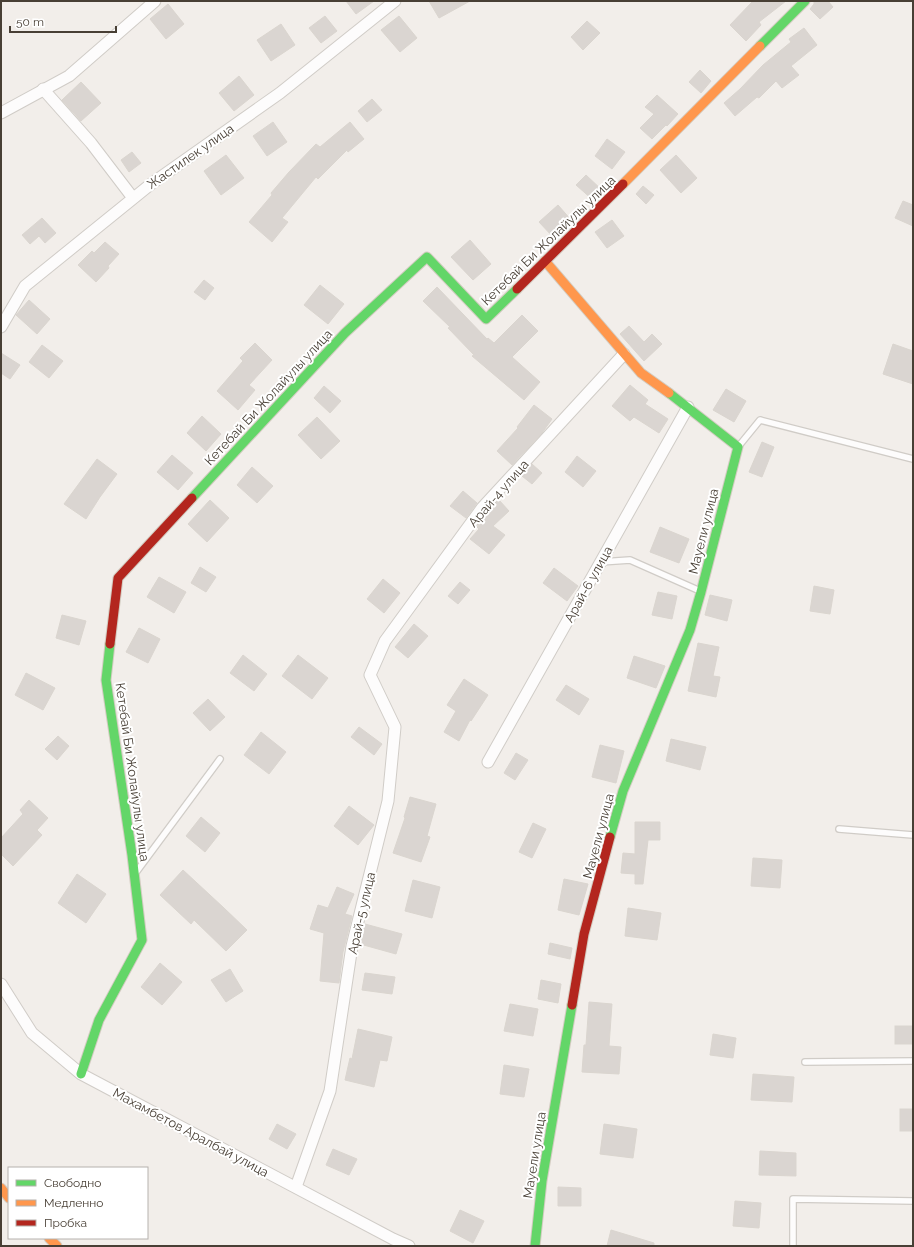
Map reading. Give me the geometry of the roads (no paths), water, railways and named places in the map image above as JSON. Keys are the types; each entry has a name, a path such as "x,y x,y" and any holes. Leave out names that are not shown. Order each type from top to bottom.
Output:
{"street":[{"path":"1,113 70,76 155,1"},
{"name":"Жастилек улица","path":"2,324 26,286 133,198 280,93 395,1"},
{"name":"Кетебай Би Жолайулы улица","path":"80,1074 98,1020 142,940 106,680 118,578 345,333 427,257 486,318 661,148 806,1"},
{"path":"43,90 91,144 133,198"},
{"path":"545,261 641,373 688,407 738,447"},
{"name":"Арай-4 улица","path":"385,641 482,508 624,354"},
{"name":"Арай-6 улица","path":"488,762 688,407"},
{"name":"Мауели улица","path":"534,1246 542,1181 584,934 623,791 690,630 738,447"},
{"name":"Арай-5 улица","path":"296,1187 330,1091 352,946 388,801 395,727 370,675 385,641"},
{"name":"Махамбетов Аралбай улица","path":"1,984 32,1033 80,1074 393,1239 409,1246"},
{"path":"1,1188 8,1197"}],"lane":[{"path":"738,447 760,420 913,459"},
{"path":"601,562 630,560 701,592"},
{"path":"134,874 220,759"},
{"path":"839,830 913,835"},
{"path":"805,1062 913,1061"},
{"path":"793,1246 793,1199 913,1201"}]}
